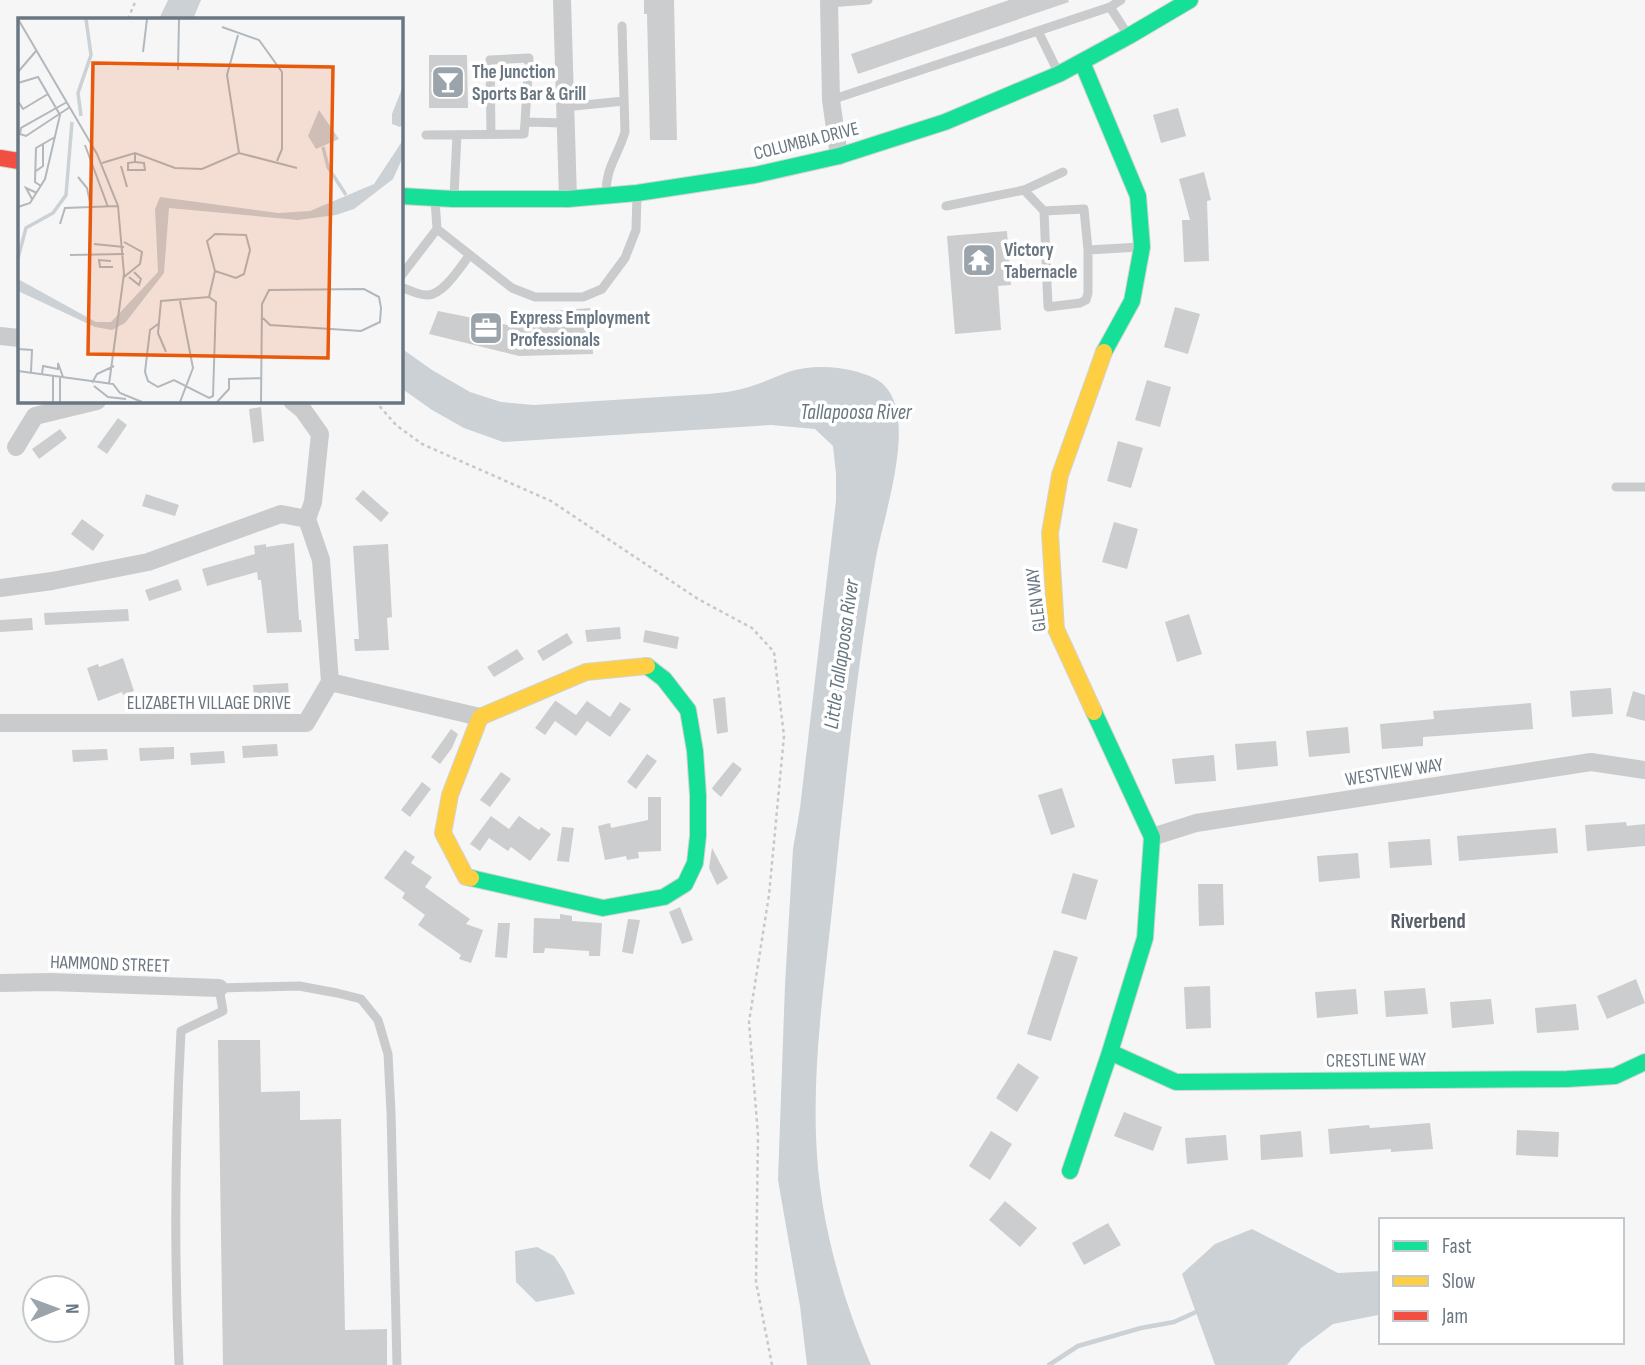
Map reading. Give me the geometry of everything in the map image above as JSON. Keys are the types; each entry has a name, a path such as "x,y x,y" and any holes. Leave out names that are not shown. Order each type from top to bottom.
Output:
{"street":[{"path":"562,0 568,199"},
{"name":"COLUMBIA DRIVE","path":"402,196 568,199 606,196 755,175 839,156 946,122 1059,74 1190,0"},
{"path":"829,2 831,100 839,156"},
{"name":"GLEN WAY","path":"1069,1171 1145,938 1152,837 1056,628 1050,533 1060,475 1104,352 1132,301 1142,247 1138,196 1082,62"},
{"path":"0,336 18,338"},
{"path":"16,447 35,416 93,402"},
{"path":"293,402 303,410 320,434 313,502 307,519 321,560 330,682 480,717 586,672 647,666 664,679 688,710 695,751 698,836 695,863 685,884 664,897 603,908 467,877 443,833 450,795 480,717"},
{"path":"0,588 52,581 148,562 281,514 307,519"},
{"name":"ELIZABETH VILLAGE DRIVE","path":"0,723 306,723 330,682"},
{"name":"WESTVIEW WAY","path":"1152,837 1196,823 1591,762 1645,770"},
{"name":"HAMMOND STREET","path":"0,983 50,982 219,988"},
{"name":"CRESTLINE WAY","path":"1110,1052 1176,1082 1567,1079 1615,1076 1645,1062"}],"lane":[{"path":"829,2 868,0"},
{"path":"831,100 1110,7 1121,0"},
{"path":"1110,7 1129,36"},
{"path":"606,196 608,170 625,132 622,26"},
{"path":"1038,31 1059,74"},
{"path":"426,135 524,134 529,58 490,60 491,134"},
{"path":"525,122 624,101"},
{"path":"453,199 457,135"},
{"path":"946,206 1024,190 1063,172"},
{"path":"1024,190 1044,211 1048,307 1080,303 1086,300 1088,293 1084,209 1044,211"},
{"path":"437,229 512,288 535,297 583,297 602,289 625,258 636,230 637,193"},
{"path":"402,275 437,229 435,198"},
{"path":"1088,250 1142,247"},
{"path":"402,287 429,295 442,289 469,256"},
{"path":"1616,487 1645,487"},
{"path":"179,1365 176,1231 181,1031 223,1011 219,988 299,986 361,999 378,1020 388,1054 397,1365"}],"path":[{"path":"128,18 136,0"}],"water":[{"path":"168,0 201,0 193,18 159,18"},
{"name":"Tallapoosa River","path":"402,349 470,392 501,402 534,405 718,393 749,387 796,370 823,367 849,370 872,377 884,385 894,401 898,421 898,445 875,563 857,682 821,1008 816,1103 818,1164 826,1223 841,1282 871,1365 807,1365 800,1306 778,1180 793,849 836,501 833,446 815,429 771,425 503,442 464,428 402,389"},
{"path":"1252,1229 1338,1273 1379,1271 1379,1314 1333,1324 1301,1348 1287,1365 1215,1365 1182,1274 1215,1244"},
{"path":"537,1247 554,1256 575,1294 536,1302 516,1282 515,1251"}],"building":[{"path":"644,0 674,0 677,140 650,140 647,14 644,14"},
{"path":"1009,0 1069,2 858,74 851,54"},
{"name":"The Junction Sports Bar & Grill","path":"429,55 467,55 468,108 429,108"},
{"path":"1178,108 1186,136 1161,143 1153,115"},
{"path":"1204,172 1211,200 1207,201 1209,261 1184,262 1182,220 1190,220 1179,179"},
{"name":"Victory Tabernacle","path":"1007,231 1011,285 998,286 1001,330 955,334 947,236"},
{"path":"1175,307 1200,314 1188,354 1164,347"},
{"path":"590,308 593,354 519,356 429,334 438,311 513,326 516,314"},
{"path":"1147,380 1171,387 1160,427 1135,420"},
{"path":"261,407 264,441 253,443 249,409"},
{"path":"118,418 127,425 107,454 97,447"},
{"path":"60,429 67,438 39,459 32,449"},
{"path":"1118,441 1143,448 1131,488 1107,481"},
{"path":"363,490 389,513 381,522 355,499"},
{"path":"146,494 179,505 175,516 142,506"},
{"path":"82,519 104,535 93,551 71,534"},
{"path":"1114,522 1138,529 1127,569 1102,562"},
{"path":"294,543 302,632 267,633 261,580 258,580 257,572 207,586 202,569 255,554 254,546"},
{"path":"388,544 392,617 387,618 389,650 355,651 354,639 359,639 353,546"},
{"path":"178,579 182,590 149,601 145,590"},
{"path":"128,609 129,621 45,625 44,613"},
{"path":"1189,614 1202,654 1177,662 1165,622"},
{"path":"32,618 33,630 0,632 0,620"},
{"path":"620,627 621,639 587,642 585,630"},
{"path":"645,630 679,637 677,649 643,642"},
{"path":"567,633 573,643 543,661 537,651"},
{"path":"517,649 524,659 494,677 487,667"},
{"path":"123,658 134,691 123,695 122,692 98,701 87,668 98,664 99,667"},
{"path":"288,683 289,695 254,697 253,685"},
{"path":"1611,688 1613,714 1572,717 1570,691"},
{"path":"1633,691 1645,695 1645,721 1626,716"},
{"path":"725,697 728,732 717,734 713,699"},
{"path":"555,701 576,715 587,701 610,717 620,702 631,709 610,737 587,721 576,736 555,721 545,735 535,728"},
{"path":"1531,703 1533,729 1423,737 1423,746 1382,749 1380,724 1434,719 1433,711"},
{"path":"1348,727 1350,753 1309,757 1306,731"},
{"path":"451,729 458,734 440,764 431,757"},
{"path":"1276,741 1278,766 1237,770 1235,744"},
{"path":"277,744 278,756 243,758 242,746"},
{"path":"174,747 174,759 140,761 139,748"},
{"path":"107,749 108,760 73,762 72,750"},
{"path":"224,751 225,763 191,765 190,753"},
{"path":"647,754 657,761 636,789 627,782"},
{"path":"1214,755 1216,781 1175,784 1172,759"},
{"path":"733,762 742,769 721,797 712,788"},
{"path":"501,772 511,779 490,807 480,800"},
{"path":"422,782 431,789 410,817 401,810"},
{"path":"1062,788 1075,827 1051,835 1038,795"},
{"path":"648,797 661,797 661,851 638,852 639,858 627,860 626,856 605,860 598,826 610,823 611,828 648,820"},
{"path":"491,816 509,829 519,816 539,830 541,827 551,834 530,861 511,847 508,851 489,838 480,851 470,844"},
{"path":"1626,822 1627,826 1645,824 1645,846 1587,851 1585,825"},
{"path":"562,827 574,828 569,862 557,861"},
{"path":"1556,828 1558,853 1459,861 1457,836"},
{"path":"1430,839 1432,865 1390,868 1388,842"},
{"path":"712,848 728,878 717,885 709,868"},
{"path":"405,850 415,857 411,863 432,877 425,887 470,919 466,924 483,930 471,963 459,959 461,955 418,925 425,915 402,898 405,893 384,878"},
{"path":"1358,853 1360,878 1319,882 1317,856"},
{"path":"1073,873 1098,880 1086,920 1061,913"},
{"path":"1198,884 1223,884 1224,925 1199,926"},
{"path":"680,907 693,940 682,944 669,912"},
{"path":"560,914 572,916 572,921 602,923 600,956 589,956 589,951 545,948 544,953 533,953 534,918 560,919"},
{"path":"628,919 640,920 633,954 622,952"},
{"path":"498,923 510,923 507,958 495,957"},
{"path":"1054,950 1078,957 1051,1041 1027,1034"},
{"path":"1636,979 1645,1003 1607,1019 1597,996"},
{"path":"1210,986 1211,1028 1186,1029 1184,987"},
{"path":"1425,988 1428,1014 1386,1017 1384,991"},
{"path":"1356,989 1358,1014 1317,1018 1315,992"},
{"path":"1491,999 1494,1024 1452,1028 1450,1002"},
{"path":"1576,1004 1579,1030 1537,1033 1535,1008"},
{"path":"218,1040 260,1040 261,1092 300,1091 300,1120 341,1119 345,1330 387,1329 387,1365 223,1365"},
{"path":"1018,1063 1039,1077 1017,1112 996,1098"},
{"path":"1124,1112 1162,1127 1153,1151 1114,1136"},
{"path":"1430,1123 1433,1149 1330,1154 1328,1129"},
{"path":"1517,1130 1559,1132 1558,1157 1516,1155"},
{"path":"991,1131 1012,1144 990,1180 969,1166"},
{"path":"1301,1131 1303,1157 1261,1160 1260,1135"},
{"path":"1226,1135 1228,1160 1187,1164 1185,1138"},
{"path":"1005,1201 1037,1228 1020,1247 989,1220"},
{"path":"1108,1223 1121,1245 1084,1265 1072,1243"}],"waterway":[{"path":"1049,1365 1078,1346 1141,1328 1174,1322 1196,1312"}],"traffic: fast":[{"path":"402,196 568,199 637,193 755,175 839,156 945,122 1059,74 1190,0"},
{"path":"1082,62 1138,196 1142,247 1132,301 1104,352"},
{"path":"471,878 603,908 664,897 685,884 695,863 698,836 695,751 688,710 664,679 647,666"},
{"path":"1070,1171 1145,938 1152,837 1094,712"},
{"path":"1110,1052 1176,1082 1567,1079 1615,1076 1645,1062"}],"traffic: slow":[{"path":"1094,712 1056,629 1050,533 1060,475 1104,352"},
{"path":"471,878 466,877 443,833 450,795 480,717 586,672 647,666"}],"traffic: jam":[{"path":"0,158 18,161"}],"place":[{"name":"The Junction Sports Bar & Grill","path":"448,82"},
{"name":"Victory Tabernacle","path":"979,260"},
{"name":"Express Employment Professionals","path":"486,328"}],"district":[{"name":"Riverbend","path":"1428,921"}],"water label":[{"name":"Little Tallapoosa River","path":"841,654"}]}
